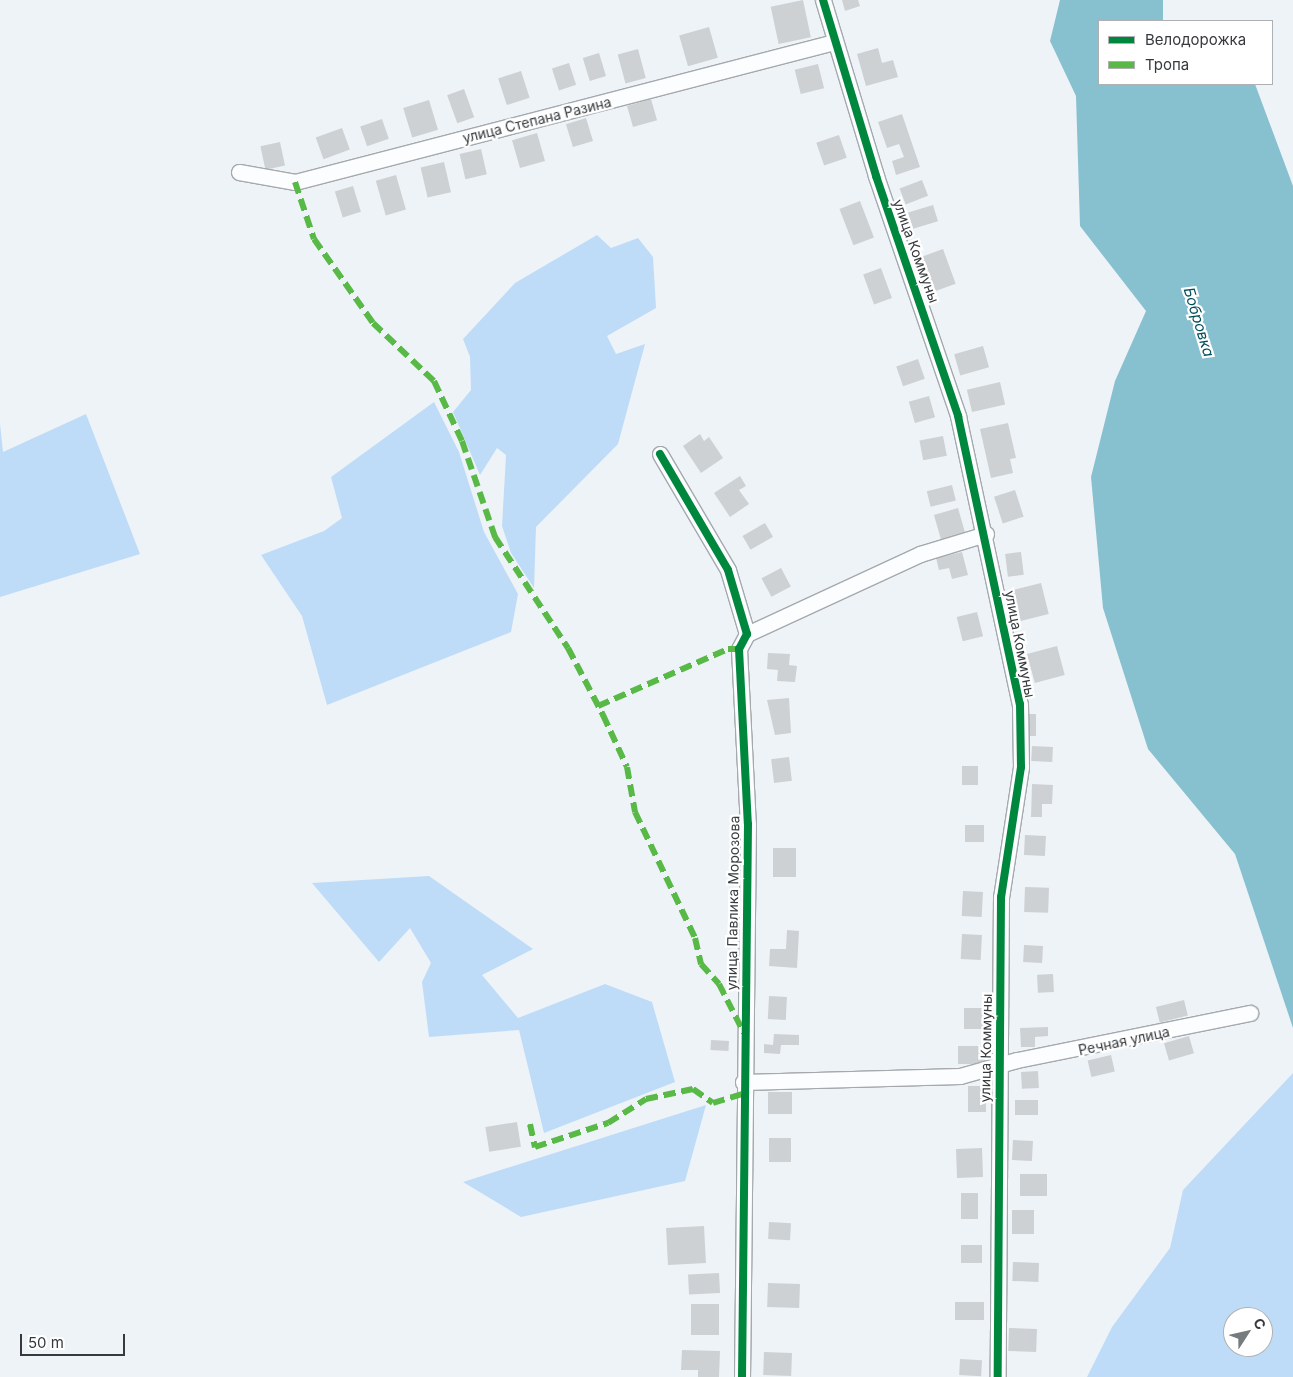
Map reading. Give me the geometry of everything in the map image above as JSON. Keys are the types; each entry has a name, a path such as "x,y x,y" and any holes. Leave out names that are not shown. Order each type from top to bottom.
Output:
{"street":[{"name":"улица Коммуны","path":"823,0 834,42 958,416 986,534 1020,713 1021,767 1001,897 998,1067 998,1377"},
{"name":"улица Степана Разина","path":"239,172 295,182 834,42"},
{"path":"660,454 728,570 747,634 920,554 986,534"},
{"name":"улица Павлика Морозова","path":"742,1377 742,1082 748,824 739,649 747,634"},
{"name":"Речная улица","path":"742,1082 960,1076 1250,1013"}],"shaded area":[{"path":"597,235 611,248 638,238 653,257 656,308 607,336 616,354 645,344 618,444 536,527 534,588 511,553 502,526 506,455 497,448 480,475 453,412 471,390 470,357 463,339 515,283"},
{"path":"434,402 459,452 484,532 518,594 511,632 327,705 302,616 261,555 324,531 342,518 331,477"},
{"path":"86,414 140,554 0,597 0,424 3,452"},
{"path":"429,876 533,949 482,975 518,1018 605,984 652,1002 675,1082 544,1133 519,1030 429,1037 422,982 431,963 410,928 379,962 312,883"},
{"path":"1293,1073 1293,1377 1087,1377 1112,1327 1170,1248 1183,1190"},
{"path":"706,1105 685,1181 521,1217 463,1182"}],"water":[{"name":"Бобровка","path":"1060,0 1163,0 1163,20 1098,20 1098,85 1255,85 1293,186 1293,1028 1235,854 1148,749 1103,608 1091,477 1115,381 1146,311 1080,226 1076,96 1050,41"}],"building":[{"path":"803,0 811,37 779,44 771,7"},
{"path":"842,0 858,0 860,6 845,11"},
{"path":"709,27 718,58 688,66 679,36"},
{"path":"878,48 882,63 893,60 898,77 866,86 857,54"},
{"path":"638,49 646,78 625,83 618,54"},
{"path":"599,53 606,76 590,81 583,58"},
{"path":"569,63 576,85 559,90 552,69"},
{"path":"818,64 824,88 801,94 795,70"},
{"path":"521,71 530,98 507,105 498,78"},
{"path":"464,89 474,117 457,123 447,95"},
{"path":"651,99 657,120 633,127 627,106"},
{"path":"429,100 438,130 412,138 403,108"},
{"path":"902,114 920,167 896,175 892,161 904,157 899,144 887,148 878,122"},
{"path":"586,118 593,141 573,147 566,124"},
{"path":"382,119 389,139 367,146 360,126"},
{"path":"342,128 350,150 324,159 316,138"},
{"path":"537,133 545,161 520,168 512,140"},
{"path":"839,135 847,158 824,166 816,143"},
{"path":"280,142 285,165 265,170 260,146"},
{"path":"481,149 487,174 465,179 460,154"},
{"path":"444,162 451,192 428,198 421,167"},
{"path":"396,175 406,210 386,215 376,181"},
{"path":"922,180 928,196 906,204 900,189"},
{"path":"353,186 361,212 343,217 335,192"},
{"path":"860,201 874,237 853,245 839,209"},
{"path":"933,205 938,221 913,229 908,213"},
{"path":"943,249 956,284 935,291 922,257"},
{"path":"881,268 892,298 874,305 863,274"},
{"path":"983,346 989,367 960,375 954,354"},
{"path":"918,359 925,379 903,386 896,366"},
{"path":"1000,382 1005,404 972,412 967,390"},
{"path":"929,396 935,417 915,423 909,402"},
{"path":"1008,423 1016,458 1010,459 1013,473 991,478 980,429"},
{"path":"700,434 704,441 709,437 723,458 701,473 683,446"},
{"path":"943,436 947,456 923,460 919,441"},
{"path":"740,476 746,486 739,490 749,504 730,517 714,493"},
{"path":"952,485 956,501 931,507 927,491"},
{"path":"1015,490 1024,517 1003,523 994,497"},
{"path":"958,508 965,533 941,540 934,515"},
{"path":"765,523 773,537 750,550 742,536"},
{"path":"962,552 968,575 952,579 949,568 939,570 936,558"},
{"path":"1021,552 1024,575 1008,577 1005,554"},
{"path":"781,568 791,587 771,597 762,578"},
{"path":"1041,583 1049,614 1017,622 1009,591"},
{"path":"977,612 983,636 963,641 957,617"},
{"path":"1057,646 1065,675 1035,683 1027,654"},
{"path":"768,653 790,654 789,665 797,666 795,682 777,681 778,670 767,669"},
{"path":"789,698 791,733 775,735 767,700"},
{"path":"1026,714 1036,714 1036,736 1026,736"},
{"path":"1032,746 1053,747 1052,762 1031,761"},
{"path":"789,757 792,781 774,783 771,759"},
{"path":"962,766 978,766 978,785 962,785"},
{"path":"1032,784 1053,785 1052,804 1042,804 1042,817 1031,817"},
{"path":"965,825 984,825 984,842 965,842"},
{"path":"1025,835 1046,836 1045,856 1024,855"},
{"path":"773,848 796,848 796,877 773,877"},
{"path":"1025,887 1049,888 1048,913 1024,912"},
{"path":"963,891 983,892 982,917 962,916"},
{"path":"787,930 799,931 797,968 769,966 770,949 786,949"},
{"path":"962,934 982,935 981,960 961,959"},
{"path":"1024,945 1043,946 1042,963 1023,962"},
{"path":"1053,974 1054,992 1038,993 1037,975"},
{"path":"769,996 787,997 786,1020 768,1019"},
{"path":"1184,1000 1188,1016 1160,1023 1156,1007"},
{"path":"964,1008 983,1008 983,1029 964,1029"},
{"path":"1048,1027 1048,1036 1035,1037 1035,1047 1021,1047 1020,1028"},
{"path":"774,1034 799,1035 799,1045 781,1045 780,1054 764,1053 764,1044 773,1045"},
{"path":"1189,1036 1194,1053 1169,1060 1164,1043"},
{"path":"711,1040 729,1041 728,1051 710,1050"},
{"path":"958,1046 985,1046 985,1064 958,1064"},
{"path":"1111,1055 1115,1072 1091,1077 1088,1060"},
{"path":"1038,1071 1039,1088 1022,1089 1021,1072"},
{"path":"968,1086 986,1086 986,1112 968,1112"},
{"path":"768,1092 792,1092 792,1114 768,1114"},
{"path":"1015,1100 1038,1100 1038,1115 1015,1115"},
{"path":"517,1122 521,1147 489,1152 485,1127"},
{"path":"769,1138 791,1138 791,1162 769,1162"},
{"path":"1013,1140 1033,1141 1032,1161 1012,1160"},
{"path":"982,1148 983,1177 957,1178 956,1149"},
{"path":"1020,1174 1047,1174 1047,1196 1020,1196"},
{"path":"961,1193 978,1193 978,1219 961,1219"},
{"path":"1012,1210 1034,1210 1034,1234 1012,1234"},
{"path":"769,1222 791,1223 790,1240 768,1239"},
{"path":"704,1226 706,1263 668,1265 666,1228"},
{"path":"961,1245 982,1245 982,1263 961,1263"},
{"path":"1013,1262 1039,1263 1038,1282 1012,1281"},
{"path":"719,1273 720,1293 689,1295 688,1275"},
{"path":"768,1283 800,1284 799,1308 767,1307"},
{"path":"955,1302 984,1302 984,1320 955,1320"},
{"path":"691,1304 719,1304 719,1335 691,1335"},
{"path":"1009,1328 1037,1329 1036,1352 1008,1351"},
{"path":"682,1350 720,1351 719,1377 698,1377 698,1370 681,1370"},
{"path":"764,1352 792,1353 791,1376 763,1375"},
{"path":"960,1359 982,1360 981,1376 959,1375"}],"marked path":[{"path":"295,182 314,239 373,323 434,381 462,441 495,537 568,648 603,715 627,767 635,812 695,938 701,964 719,984 744,1033"},
{"path":"598,706 728,649 739,649"},
{"path":"530,1124 535,1147 608,1123 646,1099 693,1089 713,1103 743,1094"}],"cycle path":[{"path":"823,0 876,176 958,416 1020,704 1021,767 1001,897 998,1377"},
{"path":"660,454 728,570 747,634 739,649 748,824 742,1377"}]}
